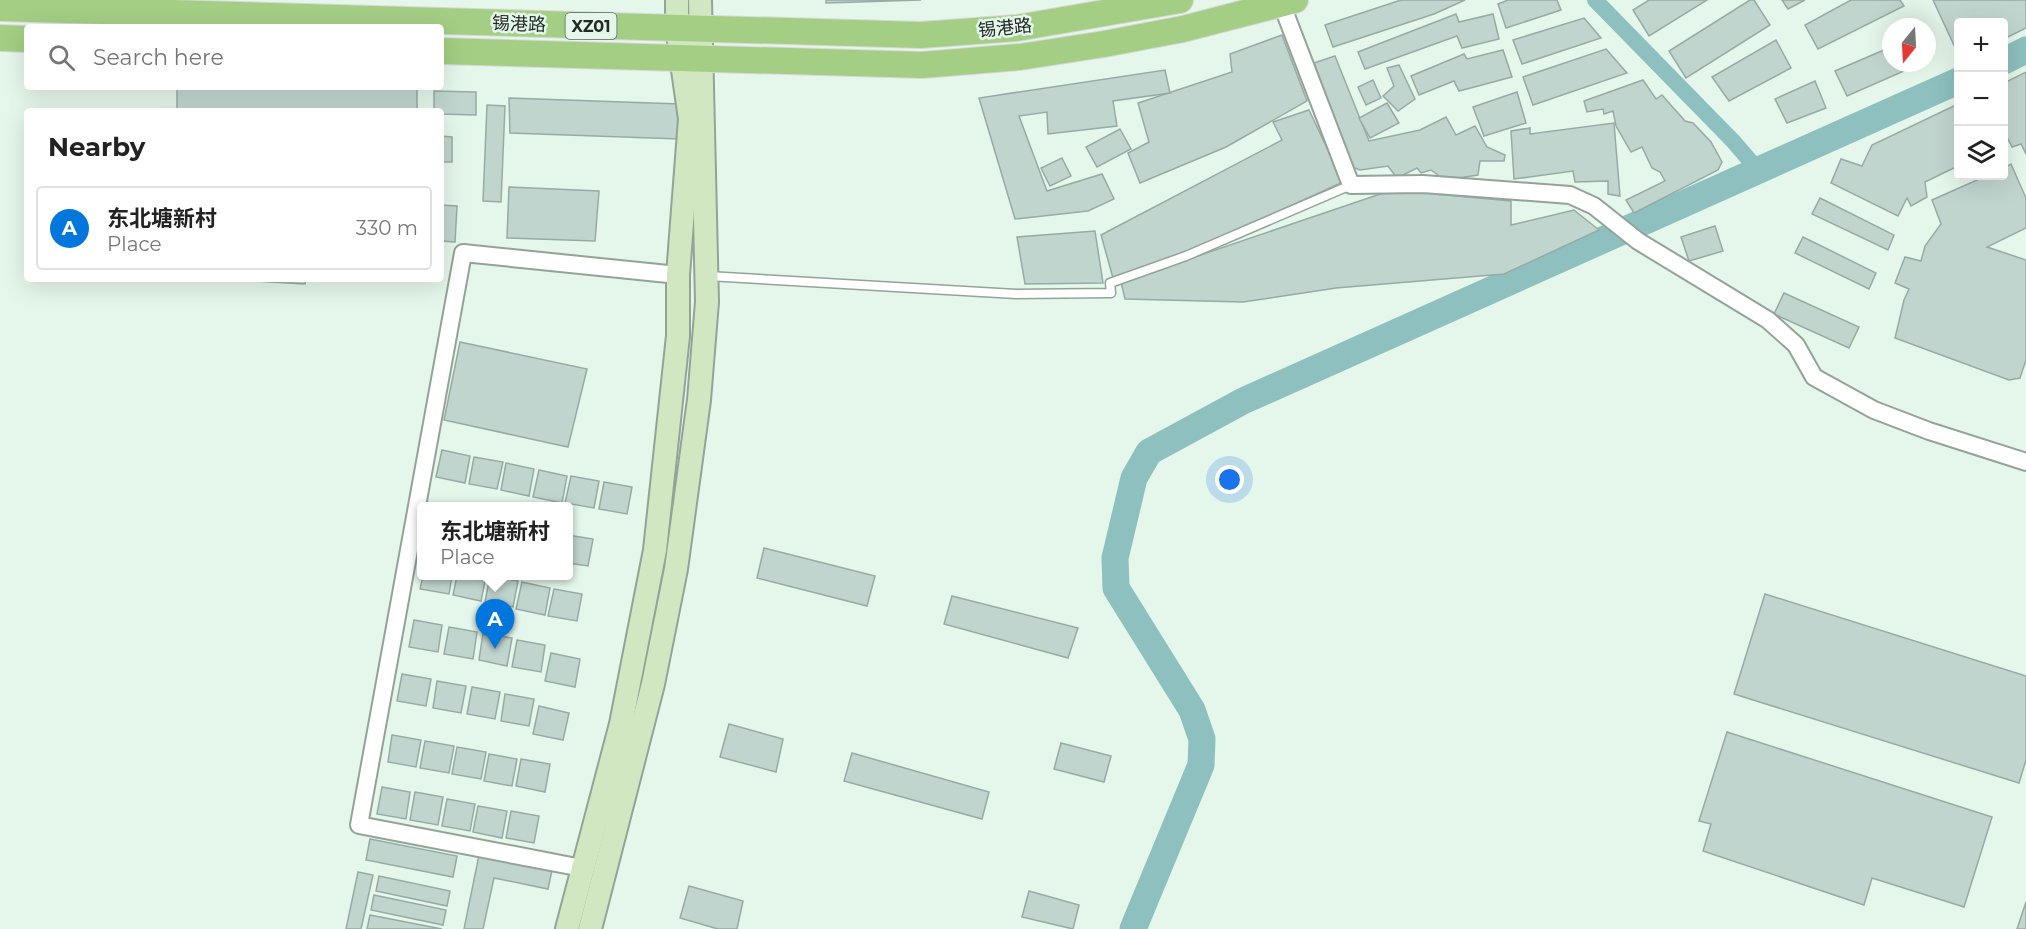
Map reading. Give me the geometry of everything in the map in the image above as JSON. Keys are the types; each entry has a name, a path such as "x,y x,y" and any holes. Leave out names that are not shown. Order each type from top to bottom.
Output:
{"main road":[{"name":"锡港路","path":"0,8 921,35 1017,28 1180,0"},
{"name":"锡港路","path":"444,51 922,65 1020,57 1183,30 1288,2"},
{"path":"0,38 24,39"}],"street":[{"path":"590,929 653,684 676,569 699,400 707,276 689,29 677,0"},
{"path":"689,29 700,0"},
{"path":"1288,2 1351,185 1423,184 1570,195 1594,206 1638,241 1768,320 1796,345 1814,377 1874,410 1929,431 2026,462"},
{"path":"567,929 621,724 655,550 678,336 678,274 690,119 692,59"},
{"path":"417,502 463,253 678,274"},
{"path":"417,504 358,825 582,868"}],"lane":[{"path":"707,276 1016,294 1111,293 1110,283 1186,256 1351,185"}],"building":[{"path":"826,0 921,0 826,3"},
{"path":"1401,0 1465,0 1434,14 1333,47 1325,25"},
{"path":"1508,0 1557,0 1561,10 1506,28 1498,4"},
{"path":"1649,0 1707,0 1649,36 1633,10"},
{"path":"1750,0 1754,0 1770,25 1686,78 1669,51"},
{"path":"1782,0 1805,0 1788,9"},
{"path":"1851,0 1900,0 1904,6 1818,49 1805,25"},
{"path":"1933,0 2026,0 2026,28 2008,37 2008,18 1954,18 1954,45"},
{"path":"1456,14 1459,22 1493,14 1499,39 1462,48 1457,36 1365,69 1358,52"},
{"path":"1584,18 1601,38 1522,64 1513,40"},
{"path":"1282,35 1307,101 1226,147 1140,183 1128,153 1149,142 1138,103 1232,72 1230,54"},
{"path":"1776,40 1791,68 1729,101 1712,77"},
{"path":"1606,49 1627,73 1533,105 1523,77"},
{"path":"1503,50 1512,77 1459,91 1454,81 1419,95 1411,76 1464,54 1467,59"},
{"path":"1882,51 1882,72 1902,72 1847,96 1835,71"},
{"path":"1335,56 1369,141 1420,130 1446,117 1456,135 1475,126 1487,147 1505,155 1504,161 1480,161 1478,175 1445,180 1431,170 1421,173 1417,168 1397,178 1388,166 1360,170 1352,167 1314,63"},
{"path":"1399,65 1415,99 1398,111 1383,96 1394,86 1387,68"},
{"path":"1165,70 1170,93 1113,101 1117,126 1048,134 1047,112 1019,116 1047,191 1102,174 1114,199 1088,211 1015,219 979,98"},
{"path":"2026,72 2026,154 2021,144 2012,147 2008,139 2008,81"},
{"path":"1373,80 1381,98 1366,105 1358,87"},
{"path":"1643,80 1656,99 1662,95 1685,121 1693,123 1711,142 1722,162 1718,170 1634,213 1626,200 1665,181 1660,172 1652,168 1642,147 1631,152 1616,126 1613,111 1604,114 1603,109 1587,112 1584,101"},
{"path":"1815,81 1826,108 1787,123 1775,99"},
{"path":"177,90 417,90 417,108 177,108"},
{"path":"434,91 476,92 476,115 444,114 444,108 434,108"},
{"path":"1517,92 1526,123 1484,136 1473,107"},
{"path":"509,98 680,104 680,139 510,133"},
{"path":"1387,103 1399,123 1370,138 1359,118"},
{"path":"487,105 505,106 501,202 483,201"},
{"path":"1954,106 1954,168 1925,182 1927,197 1911,206 1907,198 1898,216 1831,183 1841,159 1862,166 1872,145"},
{"path":"1309,110 1343,182 1200,247 1113,278 1101,235 1282,140 1273,122"},
{"path":"1614,123 1620,196 1608,194 1608,181 1575,182 1573,171 1514,179 1511,131 1530,128 1530,134"},
{"path":"1120,129 1131,149 1097,167 1086,147"},
{"path":"444,136 452,137 452,162 444,162"},
{"path":"1062,158 1071,176 1050,186 1041,168"},
{"path":"2011,164 2026,198 2026,228 1987,247 2026,260 2026,360 2020,378 2009,380 1895,338 1909,289 1895,283 1905,257 1921,261 1925,246 1941,224 1932,200 1977,180 2008,180 2008,166"},
{"path":"509,187 599,191 595,241 507,238"},
{"path":"1392,190 1511,201 1511,225 1574,210 1599,230 1504,274 1336,288 1243,302 1125,299 1121,282"},
{"path":"1820,198 1894,235 1888,250 1812,214"},
{"path":"444,205 457,206 455,242 444,241"},
{"path":"1715,226 1723,251 1689,261 1681,237"},
{"path":"1095,231 1103,283 1025,284 1017,237"},
{"path":"1803,237 1876,273 1869,289 1795,253"},
{"path":"271,282 305,282 305,284"},
{"path":"1784,293 1859,327 1849,348 1774,314"},
{"path":"460,342 587,369 568,447 444,420"},
{"path":"442,450 470,456 465,483 436,477"},
{"path":"474,457 503,462 497,489 469,484"},
{"path":"506,463 534,469 529,496 501,490"},
{"path":"539,470 567,476 562,502 533,497"},
{"path":"571,476 599,481 594,508 565,502"},
{"path":"604,482 632,487 627,514 599,509"},
{"path":"573,536 593,539 588,566 573,564"},
{"path":"764,548 875,576 867,606 757,578"},
{"path":"422,580 451,580 449,594 420,589"},
{"path":"456,580 485,580 481,601 453,595"},
{"path":"489,580 518,581 513,607 485,602"},
{"path":"522,582 550,588 545,615 516,609"},
{"path":"554,589 582,594 577,621 548,616"},
{"path":"1765,594 2026,676 2026,760 2019,783 1734,694"},
{"path":"952,596 1078,628 1068,658 944,624"},
{"path":"414,620 442,625 438,652 409,647"},
{"path":"449,627 477,632 473,659 444,654"},
{"path":"483,633 512,638 507,666 479,660"},
{"path":"517,640 545,645 541,672 512,667"},
{"path":"551,653 580,659 575,687 545,681"},
{"path":"402,674 431,679 426,706 397,701"},
{"path":"437,681 466,686 461,713 433,708"},
{"path":"472,687 500,692 495,719 467,714"},
{"path":"505,694 534,699 529,726 501,721"},
{"path":"539,706 569,713 563,740 533,734"},
{"path":"729,724 783,739 776,772 720,757"},
{"path":"1727,732 1992,817 1964,907 1872,878 1864,905 1703,851 1711,824 1699,821"},
{"path":"392,735 421,740 416,767 388,762"},
{"path":"425,741 454,746 449,773 420,768"},
{"path":"1061,743 1111,756 1104,782 1054,769"},
{"path":"457,747 486,752 481,779 452,774"},
{"path":"852,753 989,792 982,819 844,781"},
{"path":"489,754 517,759 512,786 484,781"},
{"path":"521,759 550,764 545,792 516,786"},
{"path":"382,787 410,792 406,819 377,814"},
{"path":"415,792 443,797 438,825 410,820"},
{"path":"447,799 475,804 470,831 442,826"},
{"path":"478,806 507,811 502,838 473,832"},
{"path":"511,811 539,816 534,843 506,838"},
{"path":"370,839 457,856 453,877 366,860"},
{"path":"479,855 552,870 548,889 494,878 483,929 464,929"},
{"path":"358,872 373,875 361,929 346,929"},
{"path":"379,876 450,891 447,906 376,891"},
{"path":"689,886 743,901 737,929 718,929 680,918"},
{"path":"1029,891 1079,905 1073,929 1022,917"},
{"path":"374,895 446,910 443,925 371,910"},
{"path":"2026,902 2026,929 2017,929"},
{"path":"370,915 442,929 367,929"}],"waterway":[{"path":"1595,0 1733,141 1758,170"},
{"path":"2008,59 2026,50"},
{"path":"1133,929 1201,765 1202,739 1192,710 1116,588 1115,558 1134,478 1149,452 1243,401 1954,83"}],"place":[{"name":"东北塘新村","path":"495,649"}]}
